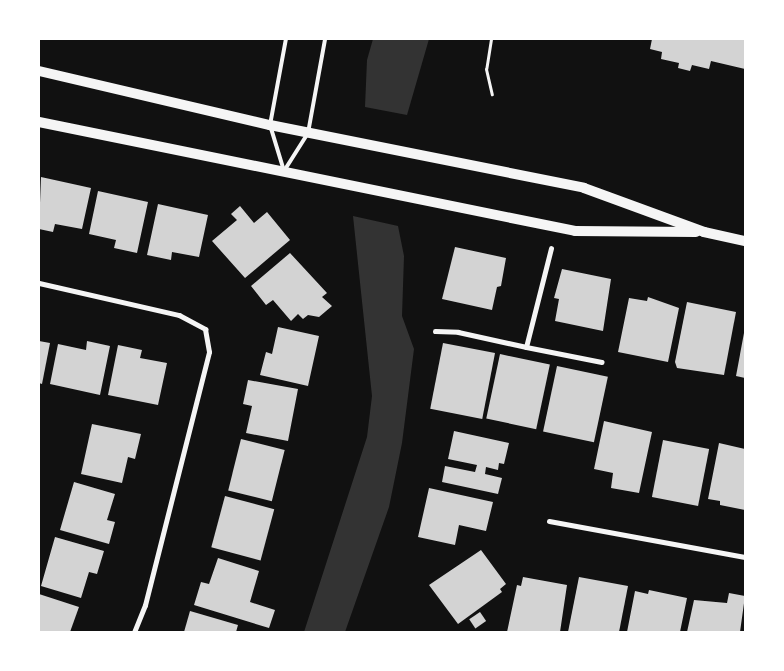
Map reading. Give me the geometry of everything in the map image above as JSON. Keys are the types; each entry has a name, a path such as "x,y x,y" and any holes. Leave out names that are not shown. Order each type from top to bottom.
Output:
{"main road":[{"path":"39,71 270,125 584,188 704,232 745,241"},
{"path":"39,122 575,231 704,232"}],"street":[{"path":"526,346 551,248"},
{"path":"39,282 179,315 205,329 208,352 144,605 134,632"},
{"path":"435,331 458,332 602,362"},
{"path":"550,521 745,557"}],"lane":[{"path":"284,171 270,125 286,39"},
{"path":"284,171 308,133 325,39"}],"path":[{"path":"491,39 486,69 492,94"}],"shaded area":[{"path":"373,39 429,39 407,115 365,107 367,60"},
{"path":"353,216 398,226 404,256 402,316 414,349 402,443 389,507 345,632 304,632 367,437 372,396"}],"building":[{"path":"652,39 745,39 745,69 711,61 709,69 692,65 690,71 678,68 679,63 661,59 662,52 650,49"},
{"path":"41,177 91,188 82,229 55,224 53,232 39,229"},
{"path":"98,191 148,202 137,253 114,248 116,240 89,234"},
{"path":"158,204 208,215 199,257 172,252 171,260 147,255"},
{"path":"240,206 254,223 267,212 290,240 245,278 212,241 237,220 231,214"},
{"path":"455,247 506,258 501,286 497,287 492,310 442,299"},
{"path":"290,253 327,293 322,297 332,306 319,317 308,315 303,319 298,314 291,321 273,300 266,305 251,286"},
{"path":"562,269 611,279 603,331 555,321 559,299 554,298"},
{"path":"648,297 679,308 668,362 618,352 629,298 647,301"},
{"path":"687,302 736,312 724,375 677,368 675,362"},
{"path":"278,327 319,336 308,386 260,375 266,352 272,354"},
{"path":"745,333 745,378 736,376"},
{"path":"39,341 50,343 42,384 39,383"},
{"path":"87,341 110,346 100,395 50,384 58,344 86,350"},
{"path":"443,343 495,353 482,419 430,409"},
{"path":"118,345 142,350 140,358 167,363 158,405 108,395"},
{"path":"500,354 550,365 536,429 486,419"},
{"path":"557,366 608,377 594,442 543,432"},
{"path":"248,380 298,389 288,441 246,433 252,406 243,404"},
{"path":"604,421 652,432 639,493 611,488 613,473 594,469"},
{"path":"92,424 141,434 135,459 128,457 122,483 81,474"},
{"path":"454,431 509,443 504,464 499,463 498,470 486,467 485,474 502,478 498,494 442,482 445,466 475,472 477,465 448,459"},
{"path":"241,439 285,450 272,501 228,490"},
{"path":"663,440 709,449 698,506 652,497"},
{"path":"719,443 745,449 745,510 720,505 720,501 708,499"},
{"path":"74,482 115,494 107,520 115,522 109,544 60,530"},
{"path":"429,488 493,502 486,531 459,525 455,545 418,537"},
{"path":"225,496 274,509 261,560 211,547"},
{"path":"55,537 104,551 97,574 89,572 81,598 41,586"},
{"path":"481,550 506,584 500,589 502,592 458,624 429,585"},
{"path":"218,558 259,571 250,602 275,610 269,628 194,605 201,582 209,584"},
{"path":"523,577 567,585 560,632 507,632 517,585 521,586"},
{"path":"579,577 628,586 619,632 568,632"},
{"path":"649,590 687,598 680,632 627,632 635,591 648,594"},
{"path":"729,593 745,596 740,632 687,632 694,600 727,603"},
{"path":"39,594 79,607 70,632 39,632"},
{"path":"190,611 238,625 236,632 184,632"},
{"path":"480,612 486,621 475,628 469,619"}]}
